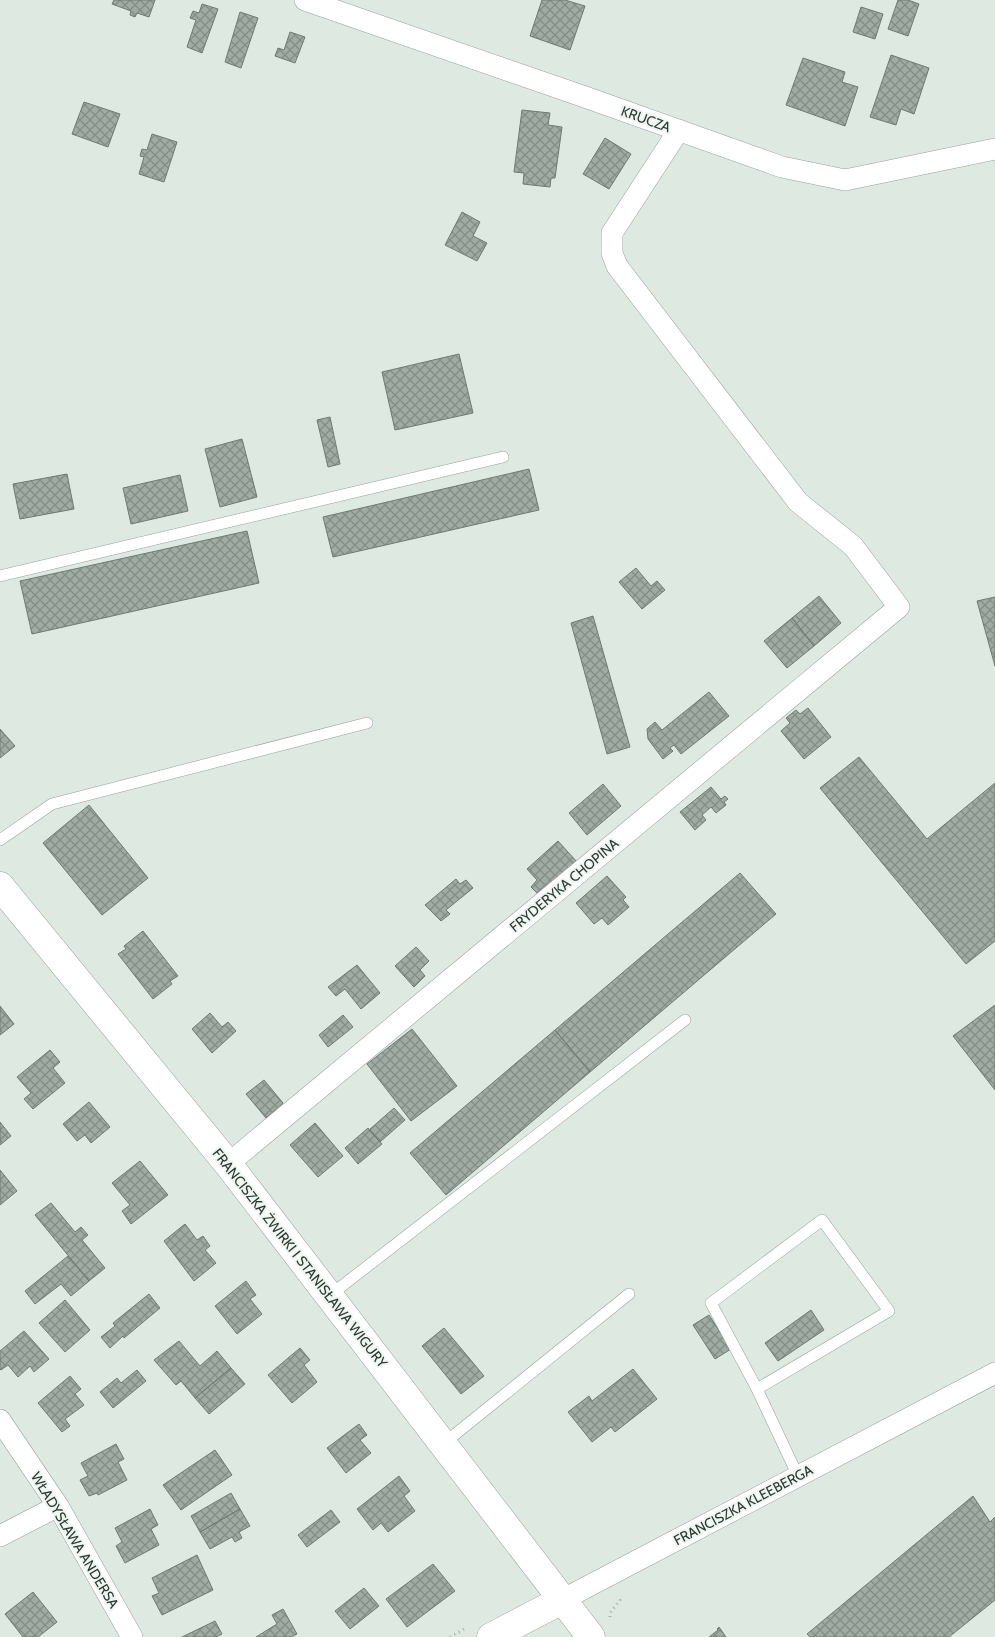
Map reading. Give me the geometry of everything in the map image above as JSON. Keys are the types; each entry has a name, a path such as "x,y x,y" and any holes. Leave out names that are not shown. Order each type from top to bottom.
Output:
{"street":[{"name":"KRUCZA","path":"305,0 679,130 782,168 845,180 995,149"},
{"name":"FRYDERYKA CHOPINA","path":"228,1164 899,607 853,546 798,502 617,266 612,253 612,233 679,130"},
{"name":"FRANCISZKA ŻWIRKI I STANISŁAWA WIGURY","path":"0,886 228,1164 591,1637"},
{"name":"FRANCISZKA KLEEBERGA","path":"491,1637 995,1373"},
{"name":"WŁADYSŁAWA ANDERSA","path":"0,1420 58,1506 132,1637"},
{"path":"0,1536 58,1506"}],"lane":[{"path":"0,576 503,457"},
{"path":"0,840 52,804 367,723"},
{"path":"329,1296 685,1020"},
{"path":"757,1390 889,1311 822,1220 711,1303 757,1390 798,1476"},
{"path":"443,1444 630,1294"}],"building":[{"path":"114,0 155,0 149,17 137,13 135,17 130,15 131,11 112,4"},
{"path":"542,0 565,0 585,6 570,50 530,36"},
{"path":"898,0 908,0 919,4 908,36 888,29"},
{"path":"202,4 218,9 202,53 187,47 196,20 190,18 193,11 199,13"},
{"path":"861,7 883,14 875,39 853,32"},
{"path":"240,12 258,18 241,68 225,62"},
{"path":"290,32 305,37 295,63 275,56 278,48 284,50"},
{"path":"891,55 929,68 914,114 901,109 896,125 870,117"},
{"path":"803,58 845,72 842,82 858,87 845,126 786,105"},
{"path":"84,102 120,114 108,147 72,134"},
{"path":"522,110 550,113 548,125 562,127 555,178 551,178 550,187 523,184 524,173 514,172"},
{"path":"152,134 177,142 164,182 139,174 144,157 140,156 142,149 147,150"},
{"path":"605,138 631,154 609,189 583,174"},
{"path":"462,212 480,222 473,236 487,243 477,261 445,245"},
{"path":"459,354 473,413 395,430 382,372"},
{"path":"330,417 340,464 328,467 317,420"},
{"path":"242,439 257,497 220,507 205,449"},
{"path":"529,469 539,510 333,557 323,517"},
{"path":"67,474 74,509 20,519 13,484"},
{"path":"180,475 188,511 131,524 123,488"},
{"path":"247,531 259,583 32,634 20,581"},
{"path":"636,568 651,586 657,581 665,590 642,609 619,582"},
{"path":"819,596 841,623 814,646 792,618"},
{"path":"995,597 995,666 977,601"},
{"path":"593,616 630,747 607,754 571,623"},
{"path":"792,618 814,646 787,668 764,641"},
{"path":"709,692 729,716 681,754 674,745 670,748 673,751 663,759 648,739 647,729 655,722 662,730"},
{"path":"808,708 831,737 804,759 781,731 790,723 786,718 796,710 800,714"},
{"path":"0,729 15,746 0,758"},
{"path":"859,757 927,839 995,783 995,941 966,964 820,788"},
{"path":"603,784 621,806 587,835 569,813"},
{"path":"711,787 721,799 725,796 728,799 724,802 726,805 716,813 711,807 702,815 706,820 695,830 680,812"},
{"path":"89,805 148,878 102,915 43,843"},
{"path":"558,841 577,862 539,895 531,887 537,880 527,869"},
{"path":"740,873 776,914 590,1072 555,1030"},
{"path":"607,876 626,897 623,900 629,907 608,925 602,918 594,924 576,903"},
{"path":"456,879 460,884 466,880 473,888 446,910 450,914 441,921 425,905"},
{"path":"143,931 178,976 170,981 172,984 153,999 118,954 126,949 124,946"},
{"path":"416,947 429,961 420,970 425,976 414,987 395,966"},
{"path":"357,965 380,993 361,1009 345,989 336,996 328,987"},
{"path":"995,1005 995,1090 953,1036"},
{"path":"0,1006 14,1024 0,1035"},
{"path":"210,1013 222,1027 228,1022 236,1031 212,1053 192,1029"},
{"path":"343,1015 353,1027 328,1047 319,1035"},
{"path":"412,1029 457,1086 411,1121 367,1064"},
{"path":"555,1030 590,1072 446,1195 410,1153"},
{"path":"50,1050 60,1062 53,1068 65,1083 33,1109 24,1099 31,1093 17,1077"},
{"path":"264,1080 283,1103 266,1118 246,1094"},
{"path":"89,1102 110,1127 91,1143 85,1135 77,1141 63,1124"},
{"path":"394,1108 405,1120 380,1142 369,1130"},
{"path":"0,1122 11,1136 0,1145"},
{"path":"315,1123 343,1156 318,1177 290,1145"},
{"path":"368,1128 382,1144 358,1164 345,1148"},
{"path":"140,1161 168,1195 131,1224 122,1211 130,1205 112,1183"},
{"path":"0,1170 17,1191 0,1205"},
{"path":"51,1203 75,1232 81,1227 88,1235 82,1240 105,1268 89,1281 35,1215"},
{"path":"185,1224 197,1240 203,1236 210,1246 205,1250 216,1263 194,1281 164,1241"},
{"path":"68,1256 89,1281 71,1296 61,1284 35,1304 25,1291"},
{"path":"246,1281 256,1295 250,1299 262,1314 237,1334 215,1306"},
{"path":"149,1294 160,1308 110,1348 101,1337 115,1326 113,1323"},
{"path":"65,1300 90,1330 65,1352 39,1323"},
{"path":"811,1310 824,1330 778,1361 765,1343"},
{"path":"709,1315 731,1349 715,1359 693,1325"},
{"path":"444,1328 484,1376 461,1394 422,1346"},
{"path":"24,1331 49,1359 34,1372 30,1366 18,1377 8,1365 0,1369 0,1351"},
{"path":"179,1341 200,1366 217,1351 231,1368 195,1398 181,1381 176,1385 154,1360"},
{"path":"300,1348 310,1360 304,1365 317,1382 292,1403 268,1375"},
{"path":"231,1368 245,1384 209,1414 195,1398"},
{"path":"633,1369 657,1399 615,1432 611,1427 592,1442 568,1412 589,1396 592,1401"},
{"path":"137,1370 146,1381 113,1408 100,1392 117,1378 121,1383"},
{"path":"70,1376 81,1389 75,1394 84,1405 65,1419 70,1426 62,1432 38,1403"},
{"path":"359,1424 367,1435 360,1440 371,1453 346,1473 327,1448"},
{"path":"116,1444 124,1459 118,1462 127,1480 98,1495 97,1493 89,1496 80,1480 88,1476 81,1463"},
{"path":"215,1450 232,1475 181,1510 163,1485"},
{"path":"399,1476 410,1491 404,1496 415,1511 388,1532 381,1523 373,1530 357,1509"},
{"path":"231,1493 240,1509 200,1532 191,1516"},
{"path":"973,1496 990,1522 995,1517 995,1600 949,1637 810,1637 807,1634"},
{"path":"150,1509 158,1525 151,1529 159,1545 125,1563 116,1546 122,1542 115,1528"},
{"path":"240,1509 250,1526 239,1532 242,1538 235,1542 232,1537 210,1549 200,1532"},
{"path":"331,1510 340,1522 307,1547 298,1535"},
{"path":"197,1555 213,1590 162,1615 152,1596 159,1593 152,1578"},
{"path":"433,1564 455,1591 407,1627 386,1599"},
{"path":"364,1588 379,1606 350,1629 335,1611"},
{"path":"33,1592 57,1622 38,1637 23,1637 5,1614"},
{"path":"283,1609 297,1634 291,1637 256,1637 277,1624 272,1615"},
{"path":"215,1621 222,1634 216,1637 182,1637"},
{"path":"719,1627 726,1637 709,1637 718,1630"}]}
